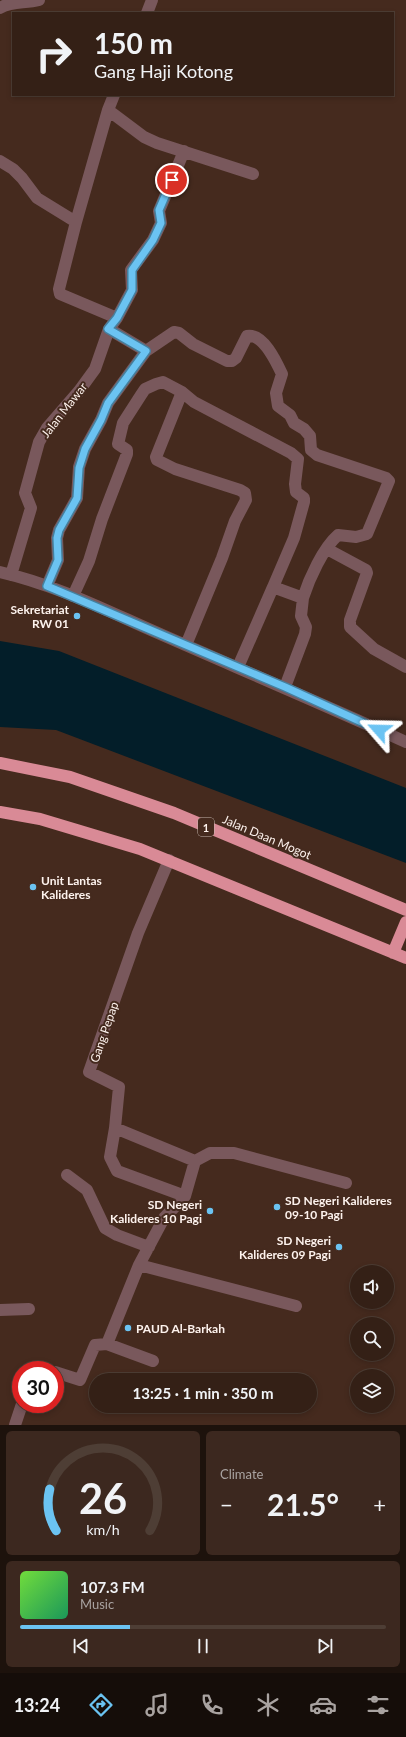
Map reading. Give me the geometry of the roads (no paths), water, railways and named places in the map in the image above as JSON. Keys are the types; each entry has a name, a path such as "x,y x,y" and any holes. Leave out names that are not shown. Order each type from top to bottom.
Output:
{"highway":[{"name":"Jalan Daan Mogot","path":"0,763 70,777 174,814 406,910"},
{"path":"0,812 75,828 169,860 406,958"},
{"path":"0,821 27,817"},
{"path":"393,953 406,922"}],"street":[{"path":"0,8 7,3 39,0"},
{"path":"147,12 152,0"},
{"path":"114,96 108,110 76,222 59,289 60,294 117,318"},
{"path":"108,110 144,137 253,174"},
{"name":"Jalan Mawar","path":"5,574 31,508 25,493 40,442 47,428 75,396 95,369 108,329 117,318 132,290 132,270 153,240 161,223 159,210 184,151"},
{"path":"0,161 13,169 22,178 37,198 76,222"},
{"path":"108,329 146,351"},
{"path":"47,586 58,560 57,538 59,530 77,498 79,468 85,449 101,420 108,403 146,351 174,332 179,333 193,344 227,361 232,361 236,358 247,336 258,338 270,352 282,374 276,393 278,406 290,415 294,423 307,432 310,436 311,450 317,455 386,478 390,481 367,534 356,536 338,535 331,541 312,574 302,598 301,616 306,630 285,687"},
{"path":"73,596 89,561 102,519 127,454 127,450 118,444 123,423 146,389 163,382 182,392 194,402 291,452 298,459 295,484 296,492 304,498 304,502 294,538 238,667"},
{"path":"182,392 156,457 157,460 175,469 245,492 246,500 235,521 222,558 186,645"},
{"path":"327,549 366,570 367,573 350,620 350,627 374,649 406,667"},
{"path":"5,574 47,586 73,596 285,687 406,742"},
{"path":"273,587 302,598"},
{"name":"Gang Pepap","path":"115,1128 119,1087 89,1072 138,933 169,860"},
{"path":"185,1196 117,1171 110,1157 115,1128 195,1161"},
{"path":"107,1344 139,1265 164,1218 185,1196 195,1161 210,1153 234,1153 346,1183"},
{"path":"66,1175 87,1190 105,1228 117,1235 149,1248"},
{"path":"139,1265 296,1306"},
{"path":"0,1310 29,1309"},
{"path":"64,1375 80,1380 95,1345 107,1344 153,1361"},
{"path":"14,1425 19,1413"}],"water":[{"path":"0,641 59,651 406,788 406,863 56,730 0,727"}],"place":[{"name":"Sekretariat RW 01","path":"77,616"},
{"name":"Unit Lantas Kalideres","path":"33,887"},
{"name":"SD Negeri Kalideres 09-10 Pagi","path":"277,1207"},
{"name":"SD Negeri Kalideres 10 Pagi","path":"210,1211"},
{"name":"SD Negeri Kalideres 09 Pagi","path":"339,1247"},
{"name":"PAUD Al-Barkah","path":"128,1328"}]}
